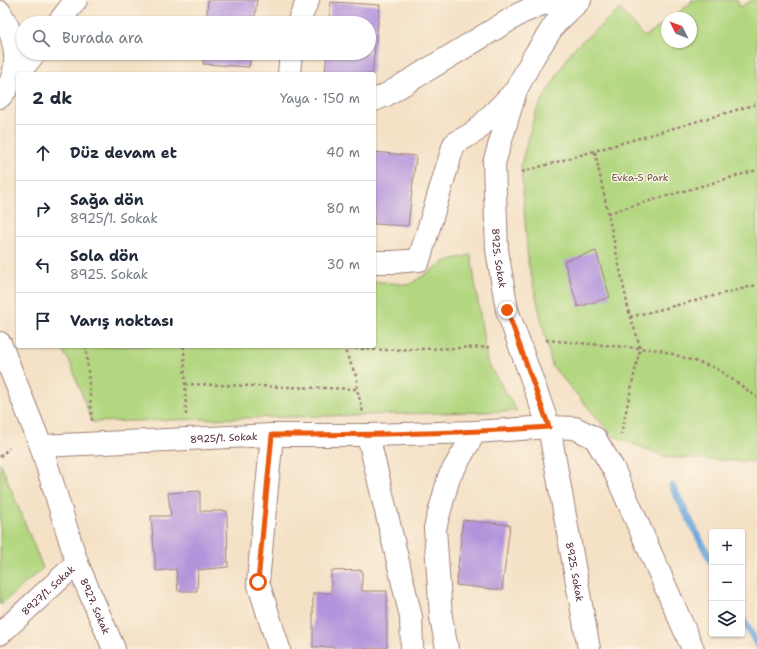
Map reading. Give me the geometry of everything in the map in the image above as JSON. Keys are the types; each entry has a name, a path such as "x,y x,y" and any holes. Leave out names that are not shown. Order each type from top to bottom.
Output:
{"street":[{"path":"63,16 76,0"},
{"path":"301,16 308,0"},
{"path":"376,99 386,95 521,13 542,4 577,0"},
{"name":"8925. Sokak","path":"580,0 555,24 534,56 516,90 494,163 497,250 507,310 549,427 589,649"},
{"path":"0,12 11,32 16,53 13,74 2,95"},
{"path":"20,72 29,60"},
{"path":"290,72 291,60"},
{"path":"2,95 16,77"},
{"path":"376,262 419,260 454,144 476,131 516,90"},
{"name":"8927. Sokak","path":"0,343 41,446 77,562 114,649"},
{"path":"366,425 411,617 412,649"},
{"name":"8925/1. Sokak","path":"41,446 272,435 366,425 475,432 549,427 575,428 595,438 614,470 693,649"},
{"path":"447,649 442,618 435,528 449,477 475,432"},
{"path":"272,435 258,582 279,649"},
{"name":"8927/1. Sokak","path":"0,634 77,562"}],"path":[{"path":"522,172 757,104"},
{"path":"595,152 630,317 640,348 620,439"},
{"path":"608,213 757,170"},
{"path":"630,317 757,285"},
{"path":"546,340 660,350 716,368 757,397"},
{"path":"357,348 386,350 492,347"},
{"path":"86,348 92,424"},
{"path":"184,348 186,420"},
{"path":"343,348 357,378 357,389 366,425"},
{"path":"185,384 357,389"},
{"path":"0,458 9,448"}],"green space":[{"name":"Evka-5 Park","path":"691,0 737,0 740,7 753,0 757,0 757,462 666,457 613,436 552,366 528,262 521,164 536,111 572,50 620,9 644,37 661,25 661,48 697,48 697,12 679,12 692,2"},
{"path":"471,255 487,362 517,411 92,422 70,362 60,348 376,348 376,281 409,285 446,261"},
{"path":"0,462 43,568 0,605"}],"building":[{"path":"208,0 257,0 255,16 207,16"},
{"path":"331,2 380,5 376,40 376,16 330,16"},
{"path":"203,60 250,60 249,67 203,64"},
{"path":"326,60 374,60 372,72 325,72"},
{"path":"376,152 416,156 408,226 376,224"},
{"path":"596,251 610,297 578,307 564,261"},
{"path":"200,491 200,511 227,511 228,567 198,570 197,591 178,591 176,569 156,571 151,516 171,516 168,493"},
{"path":"463,520 510,525 502,590 456,585"},
{"path":"362,570 362,591 387,591 387,648 335,649 335,647 313,647 313,593 331,593 331,571"}],"waterway":[{"path":"672,486 709,557"},
{"path":"745,623 757,644"}],"route":[{"path":"258,582 272,435 368,435 475,432 549,427 507,310"}]}
